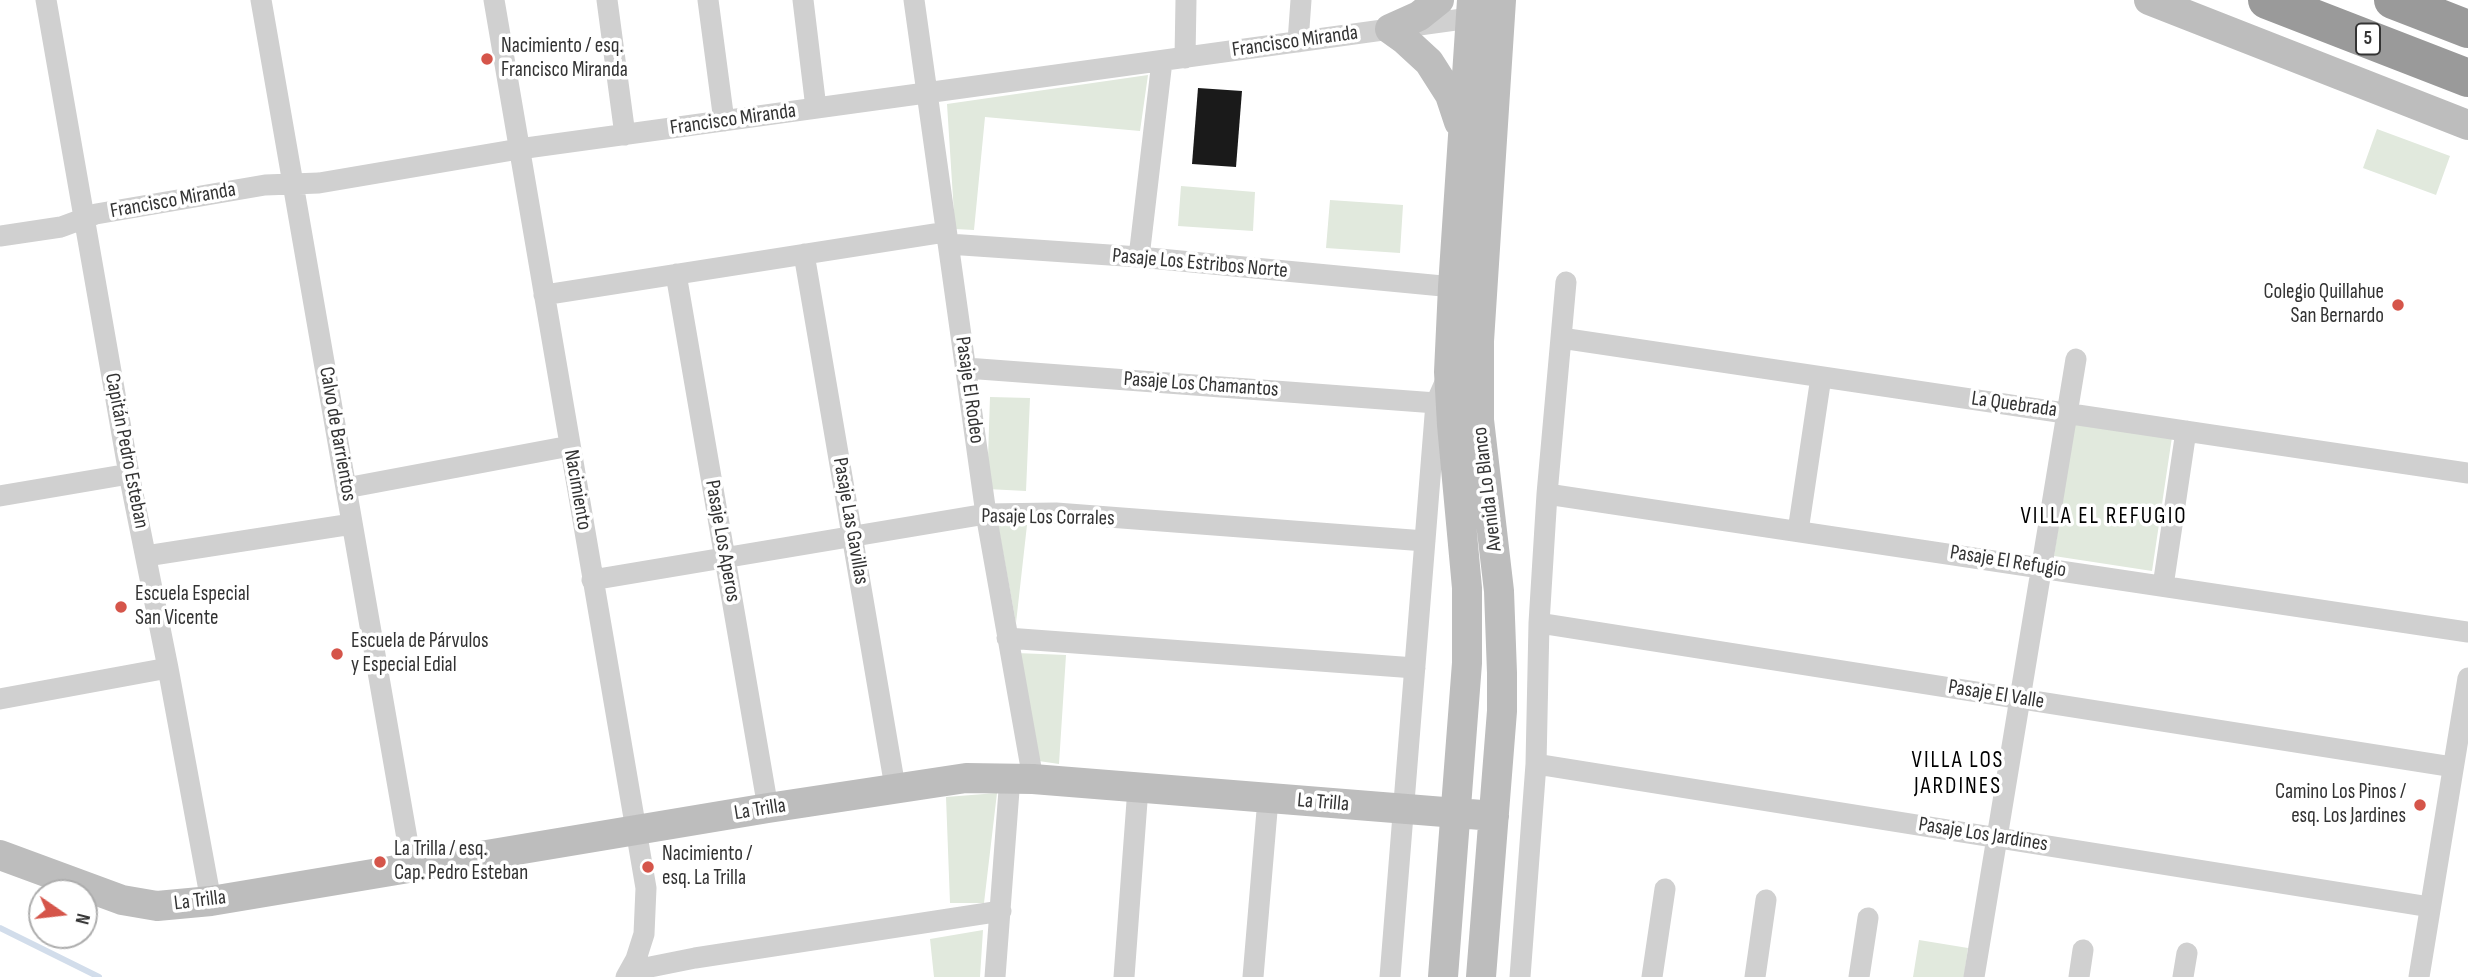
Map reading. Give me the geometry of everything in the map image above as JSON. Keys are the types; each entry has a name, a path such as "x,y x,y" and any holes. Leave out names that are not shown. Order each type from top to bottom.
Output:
{"highway":[{"name":"5","path":"2267,0 2468,78"},
{"name":"5","path":"2393,0 2468,29"}],"main road":[{"path":"1439,0 1419,16 1390,29 1417,50 1440,78 1457,113 1462,132"},
{"path":"1471,9 1486,13 1500,0"},
{"name":"Avenida Lo Blanco","path":"1481,977 1502,711 1502,636 1495,546 1479,420 1478,354 1500,0"},
{"path":"2149,0 2468,125"},
{"name":"Avenida Lo Blanco","path":"1443,977 1465,699 1468,623 1449,372 1452,287 1471,9"},
{"name":"La Trilla","path":"0,855 106,895 139,904 175,906 895,787 966,778 1022,778 1494,816"}],"street":[{"name":"Capitán Pedro Esteban","path":"46,0 129,474 211,901"},
{"name":"Calvo de Barrientos","path":"261,0 412,867"},
{"name":"Nacimiento","path":"494,0 646,888 645,933 628,974"},
{"path":"607,0 625,135"},
{"path":"708,0 724,121"},
{"path":"803,0 816,108"},
{"name":"Pasaje El Rodeo","path":"914,0 986,514 1007,638 1022,778 1000,911 995,977"},
{"path":"1185,58 1186,0"},
{"path":"1298,42 1301,0"},
{"name":"Francisco Miranda","path":"0,236 61,227 96,214 253,187 319,183 519,149 1390,29 1471,9"},
{"path":"1139,257 1162,61"},
{"name":"Pasaje Los Estribos Norte","path":"544,295 804,254 947,238 1452,287"},
{"name":"Pasaje Las Gavillas","path":"804,254 895,787"},
{"name":"Pasaje Los Aperos","path":"676,274 768,808"},
{"path":"1520,977 1536,764 1539,623 1547,494 1566,282"},
{"name":"La Quebrada","path":"1561,338 2468,473"},
{"path":"1973,977 2076,359"},
{"name":"Pasaje Los Chamantos","path":"966,368 1436,403"},
{"name":"Avenida Lo Blanco","path":"1390,977 1436,403 1449,372"},
{"path":"1798,531 1821,377"},
{"path":"2163,586 2186,431"},
{"path":"346,488 570,446"},
{"path":"0,496 129,474"},
{"name":"Pasaje El Refugio","path":"1547,494 2468,632"},
{"name":"Pasaje Los Corrales","path":"592,580 986,514 1056,513 1425,541"},
{"path":"146,556 352,524"},
{"name":"Pasaje El Valle","path":"1539,623 2453,767"},
{"path":"1007,638 1415,668"},
{"path":"0,699 168,668"},
{"path":"2418,977 2468,678"},
{"name":"Pasaje Los Jardines","path":"1536,764 2430,907"},
{"path":"1124,977 1138,788"},
{"path":"1253,977 1269,799"},
{"name":"La Trilla","path":"1494,816 1532,819"},
{"path":"1652,977 1665,889"},
{"path":"1755,977 1766,900"},
{"path":"628,974 697,968 1000,911"},
{"path":"1859,977 1868,918"},
{"path":"2079,977 2084,950"},
{"path":"2183,977 2187,953"}],"shaded area":[{"path":"1148,75 1140,131 985,117 974,230 955,229 947,104"},
{"path":"2377,129 2450,156 2436,195 2363,168"},
{"path":"1181,186 1255,192 1253,231 1178,226"},
{"path":"1330,200 1403,205 1400,253 1326,248"},
{"path":"990,397 1030,398 1026,491 987,489"},
{"path":"2074,422 2172,437 2152,571 2054,556"},
{"path":"998,525 1027,525 1016,623"},
{"path":"1016,653 1066,655 1059,764 1032,760"},
{"path":"997,793 984,903 950,903 946,797"},
{"path":"983,930 980,977 934,977 930,939"},
{"path":"1919,940 1968,948 1964,977 1913,977"}],"building":[{"path":"1198,88 1242,91 1236,167 1192,164"}],"waterway":[{"path":"0,928 99,977"}],"place":[{"name":"Nacimiento / esq. Francisco Miranda","path":"487,59"},
{"name":"Colegio Quillahue San Bernardo","path":"2398,305"},
{"name":"Escuela Especial San Vicente","path":"121,607"},
{"name":"Escuela de Párvulos y Especial Edial","path":"337,654"},
{"name":"Camino Los Pinos / esq. Los Jardines","path":"2420,805"},
{"name":"La Trilla / esq. Cap. Pedro Esteban","path":"380,862"},
{"name":"Nacimiento / esq. La Trilla","path":"648,867"}],"district":[{"name":"VILLA EL REFUGIO","path":"2104,517"},
{"name":"VILLA LOS JARDINES","path":"1958,774"}]}
